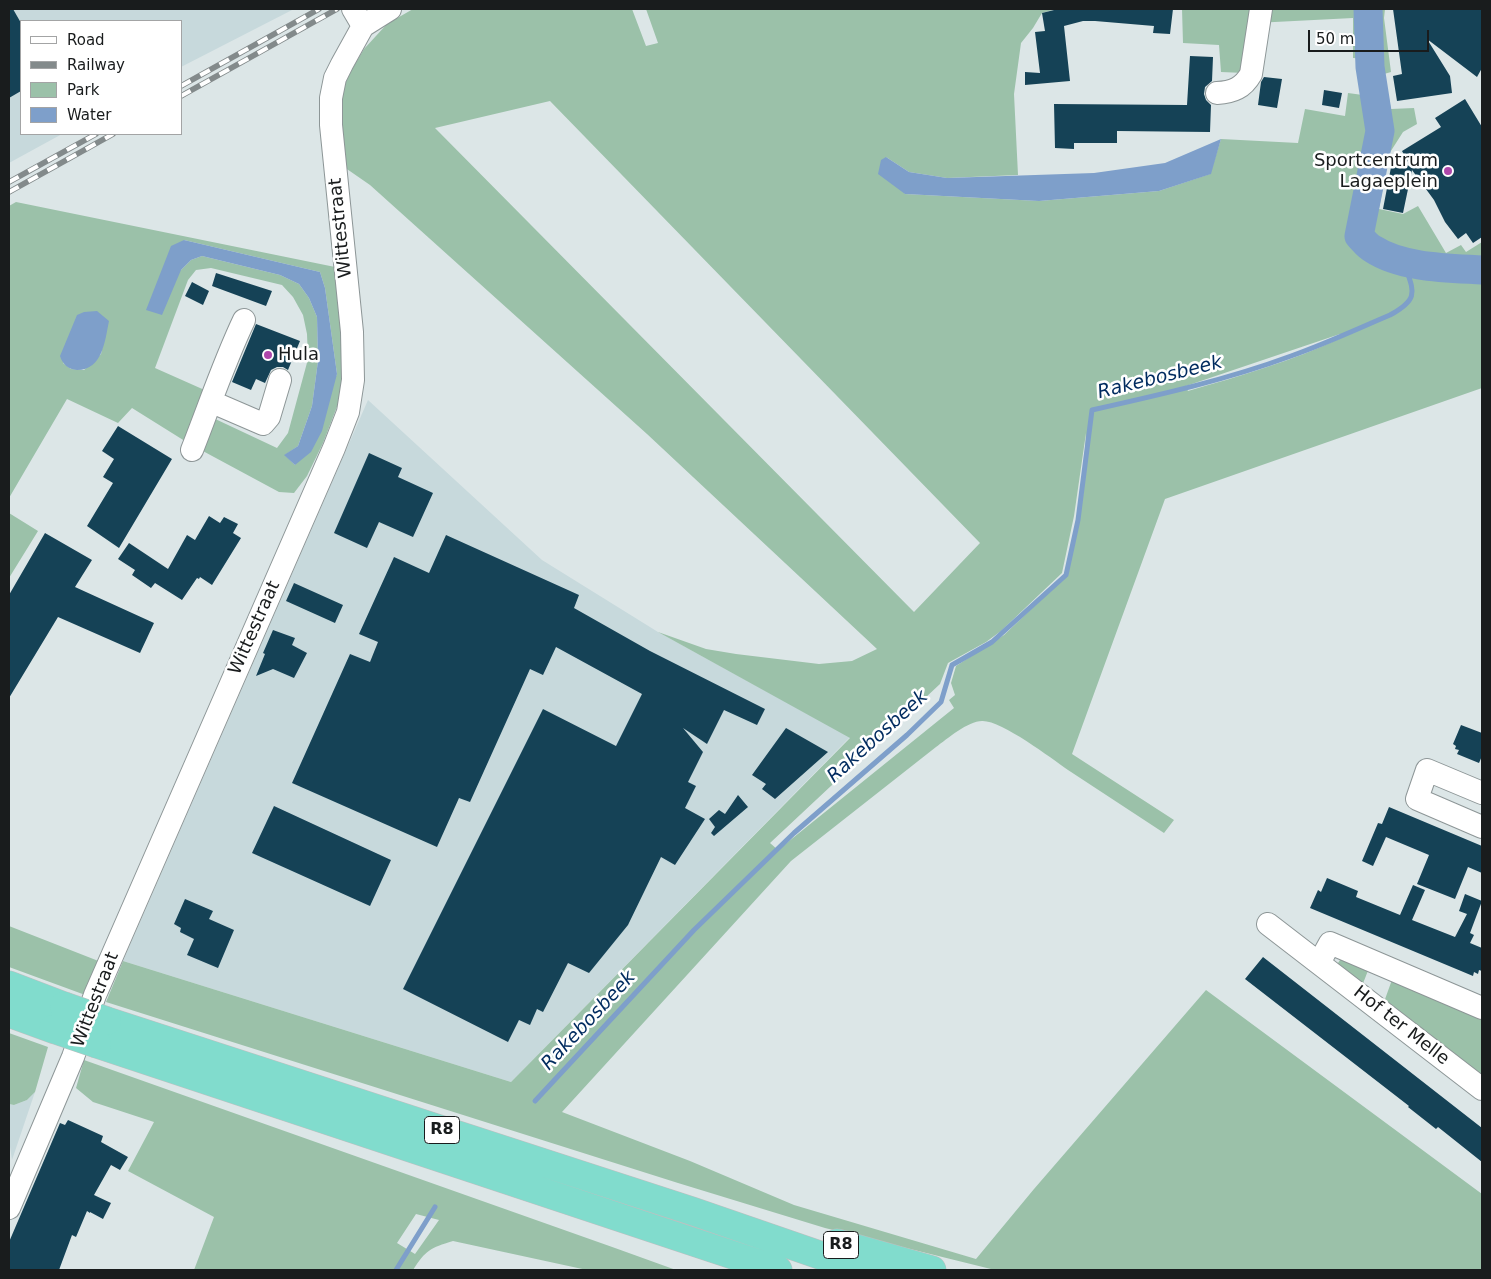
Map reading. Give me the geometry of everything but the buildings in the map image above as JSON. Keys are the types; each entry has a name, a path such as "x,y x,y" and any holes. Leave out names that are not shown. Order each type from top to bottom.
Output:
{"highway":[{"name":"R8","path":"9,986 58,1018"},
{"name":"R8","path":"9,1013 58,1018 692,1211 863,1270"},
{"name":"R8","path":"102,1032 778,1270"},
{"name":"R8","path":"692,1211 750,1219 932,1270"},
{"name":"R8","path":"676,1235 730,1270"}],"street":[{"path":"358,17 390,9"},
{"path":"1217,93 1235,90 1247,81 1251,74 1261,9"},
{"name":"Wittestraat","path":"9,1208 73,1057 95,995 348,412 353,380 352,332 331,125 331,98 338,71 358,17"},
{"path":"192,450 212,402 227,354 244,320"},
{"path":"212,402 263,424 269,417 280,380"},
{"path":"1482,793 1427,770 1417,799 1482,827"},
{"name":"Hof ter Melle","path":"1268,924 1482,1089"},
{"name":"Hof ter Melle","path":"1319,963 1330,943 1482,1008"}],"shaded area":[{"path":"9,9 294,9 182,66 182,20 20,20 20,135 60,135 9,163"},
{"path":"368,400 542,560 658,632 850,737 511,1082 123,961"},
{"path":"35,1092 12,1160 9,1140 9,1104 14,1105 27,1100"}],"green space":[{"path":"413,9 632,9 646,46 658,43 646,9 1056,9 1042,13 1021,43 1014,94 1018,175 947,178 909,172 886,157 905,194 1039,201 1159,191 1210,174 1221,139 1298,143 1305,109 1345,116 1348,93 1370,96 1377,129 1374,144 1383,145 1382,123 1373,59 1353,58 1353,18 1255,23 1245,73 1221,72 1219,45 1183,43 1182,9 1385,9 1384,18 1391,72 1384,74 1391,109 1414,108 1417,124 1403,132 1389,154 1379,209 1403,214 1418,206 1446,253 1461,245 1466,252 1482,242 1482,388 1165,499 1072,754 1174,820 1164,833 1013,733 990,722 982,721 970,724 936,747 791,861 562,1112 690,1161 794,1205 976,1259 1206,990 1482,1194 1482,1270 995,1270 825,1228 106,1002 123,961 511,1082 850,738 658,632 706,649 819,664 852,661 877,649 647,434 370,185 344,167 340,99 348,76 364,49 387,24","holes":["550,101 980,543 914,612 435,128","1354,232 1369,239 1379,250 1374,256 1361,246","1340,334 1341,338 1266,368 1188,391 1186,386","1086,433 1083,496 1067,575 1004,635 956,666 951,683 955,695 949,700 954,708 778,850 770,843 940,684 948,663 986,642 1001,631 1062,573 1074,516"]},
{"path":"16,202 335,267 342,344 343,391 323,443 307,476 294,493 279,492 188,443 132,408 118,423 67,399 9,498 9,206","holes":["184,240 320,272 325,288 337,374 295,465 285,455 298,446 312,406 318,361 317,317 309,298 299,284 280,275 202,256 191,260 181,270","211,268 282,285 293,297 303,315 307,334 308,359 288,433 277,448 211,417 209,392 155,368 188,280 196,270","108,321 101,354 84,370 71,369 63,363"]},
{"path":"9,513 38,531 9,578"},
{"path":"9,926 101,962 88,996 9,967"},
{"path":"1342,957 1369,968 1362,986 1336,966"},
{"path":"1393,977 1482,1015 1482,1079 1384,1002"},
{"path":"9,1033 48,1047 35,1092 27,1100 14,1105 9,1104"},
{"path":"84,1060 676,1270 587,1270 453,1241 429,1251 413,1270 194,1270 214,1217 128,1171 154,1122 93,1102 76,1088","holes":["416,1214 439,1220 415,1254 397,1243"]}],"water":[{"path":"1221,139 1211,174 1159,191 1039,201 905,194 878,174 881,160 886,157 909,172 947,178 1094,173 1165,163"},
{"path":"184,240 320,272 325,288 337,374 322,431 311,452 295,465 284,455 298,446 312,406 318,361 317,317 309,298 299,284 280,275 202,256 191,260 181,270 162,315 146,310 171,246"},
{"path":"97,311 109,321 101,353 97,360 86,369 68,368 60,356 77,315 84,312"}],"waterway":[{"path":"1368,9 1370,67 1380,131 1359,236 1371,248 1398,260 1426,266 1482,270"},
{"name":"Rakebosbeek","path":"535,1101 694,930 794,833 907,735 941,702 952,665 992,642 1066,575 1078,520 1092,410 1167,393 1267,365 1390,315 1407,304 1412,293 1404,262"},
{"name":"Rakebosbeek","path":"396,1270 435,1207"}],"railway":[{"path":"182,85 319,9"},
{"path":"182,95 337,9"},
{"path":"9,182 94,135"},
{"path":"9,192 111,135"}],"place":[{"name":"Sportcentrum Lagaeplein","path":"1448,171"},
{"name":"Hula","path":"268,355"}]}
